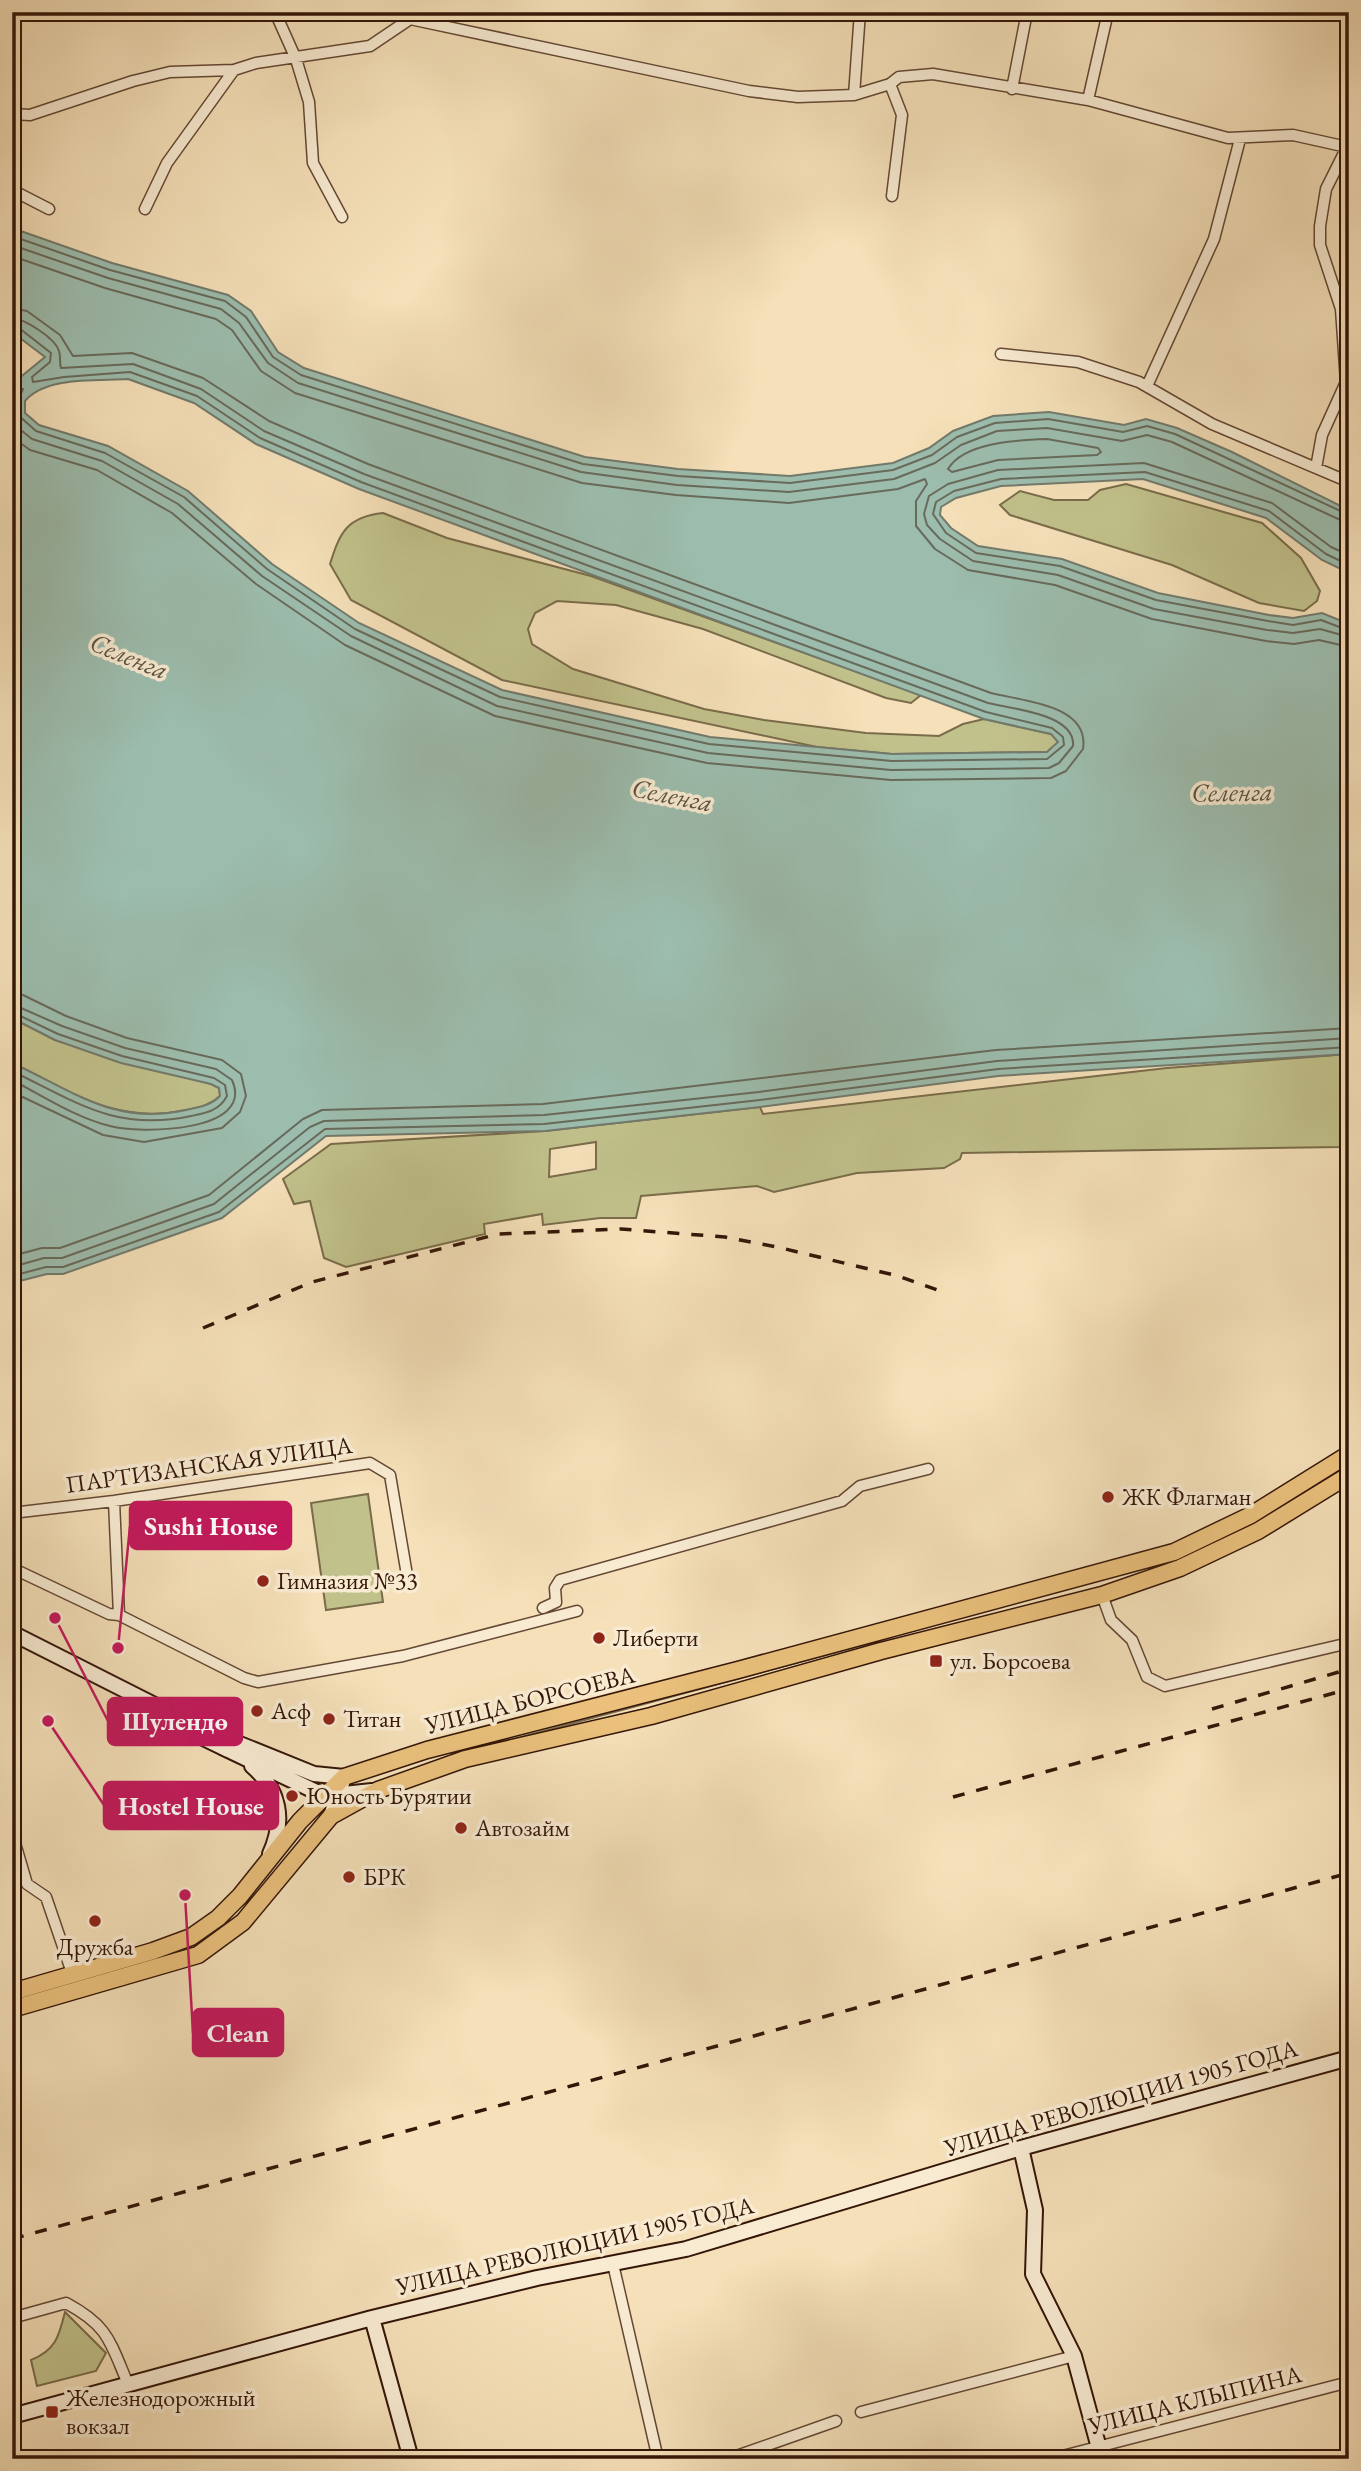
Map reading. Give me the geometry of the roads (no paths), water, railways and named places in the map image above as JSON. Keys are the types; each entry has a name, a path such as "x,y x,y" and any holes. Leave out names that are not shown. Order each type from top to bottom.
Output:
{"main road":[{"name":"УЛИЦА БОРСОЕВА","path":"12,1992 191,1937 218,1918 240,1896 269,1857 331,1796 344,1777 461,1742 1174,1552 1251,1515 1349,1454"},
{"name":"УЛИЦА БОРСОЕВА","path":"12,2009 191,1958 216,1944 243,1922 331,1816 378,1790 465,1759 651,1716 881,1651 1102,1595 1180,1568 1258,1531 1349,1475"},
{"path":"1096,1574 1102,1595"},
{"path":"12,1633 200,1728 314,1773 344,1777"},
{"path":"12,1643 228,1751 331,1796 378,1790"},
{"path":"200,1728 228,1751"},
{"path":"461,1742 465,1759"},
{"path":"243,1758 272,1788 278,1809 280,1823 269,1857"},
{"path":"331,1796 331,1816"},
{"name":"УЛИЦА РЕВОЛЮЦИИ 1905 ГОДА","path":"12,2416 372,2318 537,2278 686,2249 1021,2148 1349,2058"},
{"path":"1021,2148 1035,2210 1032,2274 1074,2356 1100,2453"},
{"path":"372,2318 411,2459"}],"street":[{"path":"275,12 296,59 309,102 313,163 342,217"},
{"path":"854,95 860,12"},
{"path":"1012,89 1027,12"},
{"path":"1088,100 1108,12"},
{"path":"12,114 30,116 133,81 170,72 234,70 256,63 370,46 407,16 749,91 798,97 854,95 890,84 899,77 933,74 1088,100 1240,139 1293,135 1348,147 1326,189 1320,226 1320,245 1345,307 1347,382 1322,435 1316,468"},
{"path":"145,209 167,163 234,70"},
{"path":"890,84 902,115 892,196"},
{"path":"1147,386 1214,239 1240,139"},
{"path":"12,190 48,209"},
{"path":"1001,354 1078,362 1147,386 1212,424 1349,482"},
{"name":"ПАРТИЗАНСКАЯ УЛИЦА","path":"12,1513 114,1501 370,1463 390,1475 407,1575"},
{"path":"543,1608 556,1602 555,1588 560,1580 842,1501 860,1486 928,1469"},
{"path":"114,1501 119,1615"},
{"path":"12,1568 108,1614 119,1615 244,1678 258,1682 403,1656 577,1611"},
{"path":"1102,1595 1111,1620 1132,1640 1147,1677 1165,1686 1349,1643"},
{"path":"12,1833 27,1884 46,1897 79,1991"},
{"path":"612,2264 658,2459"},
{"path":"12,2318 66,2303 92,2316 106,2331 128,2384"},
{"path":"861,2412 1074,2356"},
{"name":"УЛИЦА КЛЫПИНА","path":"1051,2459 1100,2453 1349,2382"},
{"path":"728,2459 836,2421"}],"water":[{"name":"Селенга","path":"12,228 112,263 228,295 251,311 278,352 304,368 585,457 678,469 790,476 893,463 929,448 953,431 993,416 1049,412 1124,425 1146,419 1177,428 1349,510 1349,573 1322,560 1266,518 1143,479 1001,486 956,498 941,507 940,515 951,528 978,546 1062,559 1158,593 1269,615 1293,618 1322,613 1344,622 1349,620 1349,1054 998,1076 545,1131 326,1136 222,1218 63,1274 47,1274 12,1283 12,1063 75,1094 116,1110 160,1114 209,1104 220,1096 219,1088 211,1084 121,1063 55,1040 12,1018 12,384 45,357 12,332","holes":["128,379 194,403 256,444 359,489 984,719 1051,734 1058,742 1047,752 892,754 710,737 502,690 359,623 272,564 188,491 108,446 39,425 25,413 25,401 34,393 46,387 87,380"]}],"railway":[{"path":"203,1328 312,1282 498,1234 621,1229 725,1237 898,1276 943,1292"},
{"path":"1212,1709 1349,1669"},
{"path":"953,1797 1349,1689"},
{"path":"12,2239 1349,1873"}],"place":[{"name":"ЖК Флагман","path":"1108,1497"},
{"name":"Гимназия №33","path":"263,1581"},
{"name":"Шулендө","path":"55,1618"},
{"name":"Либерти","path":"599,1638"},
{"name":"Sushi House","path":"118,1648"},
{"name":"ул. Борсоева","path":"936,1661"},
{"name":"Асф","path":"257,1711"},
{"name":"Титан","path":"329,1719"},
{"name":"Hostel House","path":"48,1721"},
{"name":"Юность Бурятии","path":"292,1796"},
{"name":"Автозайм","path":"461,1828"},
{"name":"БРК","path":"349,1877"},
{"name":"Clean","path":"185,1895"},
{"name":"Дружба","path":"95,1921"},
{"name":"Железнодорожный вокзал","path":"52,2412"}]}
